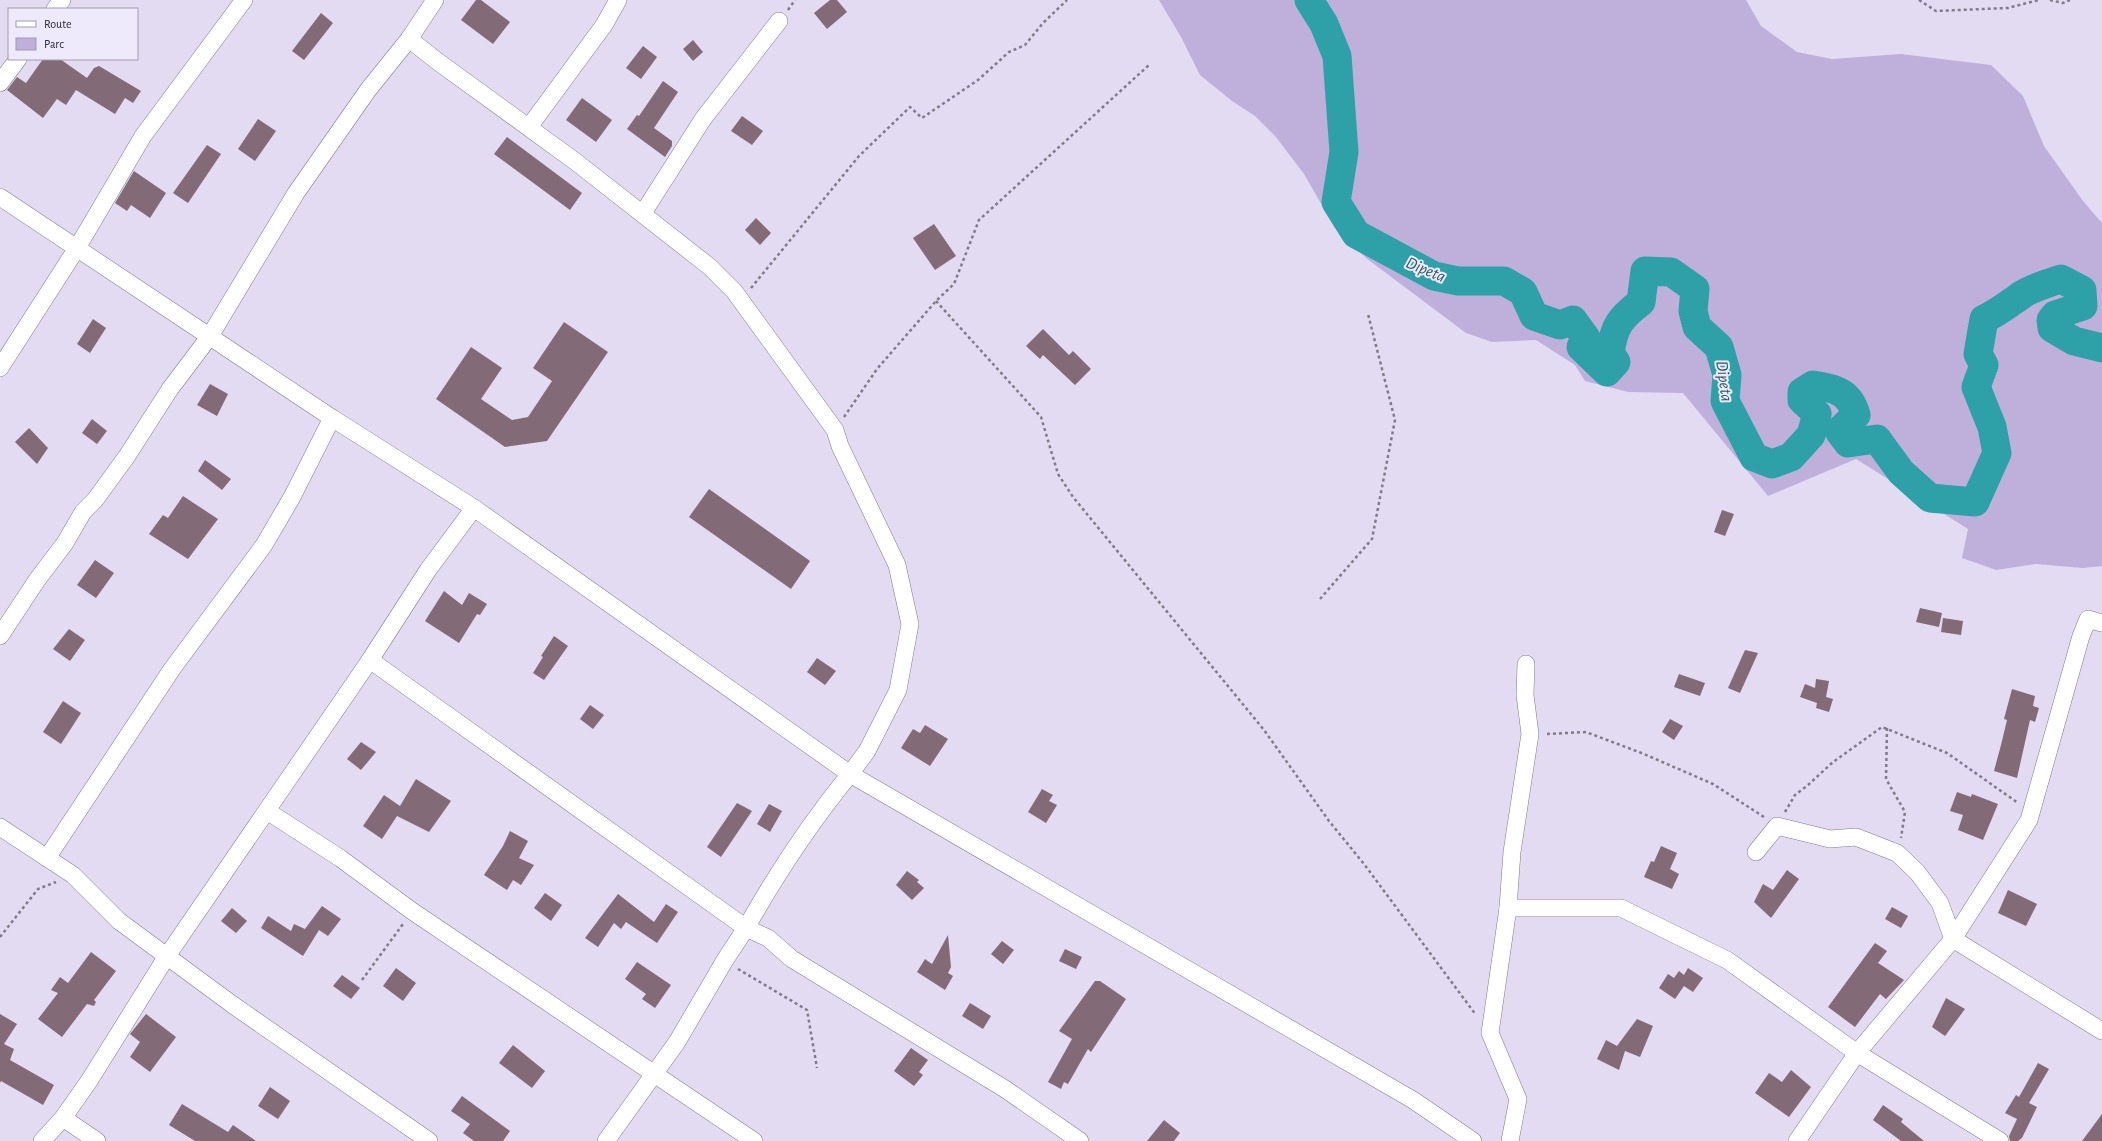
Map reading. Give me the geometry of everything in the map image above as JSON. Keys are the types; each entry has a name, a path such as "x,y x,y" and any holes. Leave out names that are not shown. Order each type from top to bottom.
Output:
{"street":[{"path":"56,8 62,0"},
{"path":"0,368 77,248 143,136 244,0"},
{"path":"0,636 83,512 95,500 170,389 210,336 296,193 368,90 409,39 435,0"},
{"path":"529,127 604,25 618,0"},
{"path":"643,213 703,119 779,21"},
{"path":"409,39 643,213 710,267 734,291 835,430 840,446 897,565 910,624 898,690 866,751 850,774 821,809 776,875 678,1042 606,1141"},
{"path":"0,83 17,60"},
{"path":"0,197 332,418 474,508 850,774 1413,1100 1473,1141"},
{"path":"46,858 172,669 264,545 292,497 332,418"},
{"path":"42,1141 63,1118 89,1081 167,956 370,660 428,570 474,508"},
{"path":"1797,1141 1857,1053 1954,939 2029,820 2081,636 2088,619 2102,623"},
{"path":"370,660 746,928 768,938 792,959 1005,1089 1080,1141"},
{"path":"1510,1141 1518,1099 1490,1033 1508,908 1512,852 1530,734 1525,695 1526,664"},
{"path":"267,811 340,858 412,911 653,1075 754,1141"},
{"path":"1756,852 1777,826 1830,839 1856,837 1897,853 1917,872 1940,903 1954,939 2102,1032"},
{"path":"0,827 73,875 119,921 233,1005 428,1141"},
{"path":"1508,908 1621,908 1727,960 1857,1053 2000,1141"},
{"path":"63,1118 97,1141"}],"path":[{"path":"741,301 859,156 910,107 922,118 978,80 1009,52 1025,45 1043,23 1067,0"},
{"path":"1919,0 1936,11 2008,8 2039,0"},
{"path":"2050,0 2062,2 2070,0"},
{"path":"835,430 878,369 936,301 954,284 979,220 1149,65"},
{"path":"936,301 1041,417 1058,474 1073,497 1264,730 1329,821 1364,864 1490,1033"},
{"path":"1320,599 1372,539 1395,420 1368,314"},
{"path":"1530,734 1586,732 1644,754 1713,784 1777,826 1795,795 1833,762 1882,727 1947,753 2032,813"},
{"path":"1887,728 1886,779 1905,812 1897,853"},
{"path":"0,937 38,889 73,875"},
{"path":"362,980 412,911"},
{"path":"725,960 807,1010 817,1068"}],"green space":[{"path":"1159,0 1746,0 1761,26 1797,52 1832,59 1901,54 1991,65 2023,96 2044,146 2083,201 2102,223 2102,566 2083,568 2036,564 1996,570 1962,558 1968,529 1856,459 1768,496 1683,393 1628,392 1585,381 1575,365 1536,340 1492,342 1466,333 1366,258 1335,228 1304,174 1276,137 1255,116 1232,101 1200,75 1181,37"}],"building":[{"path":"476,0 481,0 510,22 493,44 461,20"},
{"path":"830,0 837,0 847,12 827,29 814,13"},
{"path":"321,13 333,23 304,60 292,51"},
{"path":"693,40 703,52 693,61 683,49"},
{"path":"643,46 657,57 641,79 626,68"},
{"path":"42,60 61,60 87,78 94,68 99,66 141,91 133,103 125,98 115,114 76,90 66,105 57,99 43,118 7,90 17,77 26,83"},
{"path":"663,81 678,92 654,128 672,141 672,146 665,157 627,129 637,115 639,116"},
{"path":"582,98 612,120 596,142 566,120"},
{"path":"742,116 763,131 752,145 731,131"},
{"path":"258,119 276,131 255,161 238,149"},
{"path":"507,137 582,193 570,210 494,154"},
{"path":"207,145 221,154 188,203 173,193"},
{"path":"134,171 166,193 150,218 131,205 127,211 115,203"},
{"path":"756,218 771,233 760,245 745,230"},
{"path":"934,224 956,256 935,270 913,238"},
{"path":"93,319 106,328 90,353 77,344"},
{"path":"564,322 608,352 547,441 505,447 436,399 471,347 502,368 481,399 512,420 528,417 552,381 533,368"},
{"path":"1043,329 1069,355 1073,351 1091,369 1075,385 1043,355 1040,359 1026,346"},
{"path":"210,384 228,394 217,416 197,405"},
{"path":"92,419 107,431 97,444 82,433"},
{"path":"29,428 48,448 37,464 15,442"},
{"path":"205,460 231,479 222,490 198,471"},
{"path":"709,489 810,561 791,589 689,517"},
{"path":"183,496 218,519 188,559 149,534 163,515 168,518"},
{"path":"1722,510 1734,514 1725,536 1714,532"},
{"path":"95,560 114,573 96,598 77,585"},
{"path":"444,591 462,605 469,593 487,604 480,615 477,614 459,643 425,621"},
{"path":"1920,608 1942,613 1939,627 1916,622"},
{"path":"1943,618 1963,621 1961,635 1941,632"},
{"path":"69,629 85,640 70,661 53,649"},
{"path":"554,636 568,646 544,680 533,673 543,657 541,656"},
{"path":"1745,650 1758,653 1740,693 1728,688"},
{"path":"817,658 836,671 825,685 807,672"},
{"path":"1679,674 1705,683 1700,696 1674,687"},
{"path":"1816,679 1829,681 1826,697 1833,699 1829,712 1816,708 1817,703 1800,697 1805,684 1815,688"},
{"path":"2012,689 2035,696 2033,706 2039,708 2035,722 2030,720 2017,778 1994,771 2007,720 2004,719"},
{"path":"63,701 81,713 61,744 43,732"},
{"path":"590,705 604,715 593,729 580,719"},
{"path":"1670,719 1683,726 1674,740 1662,732"},
{"path":"925,725 948,739 930,766 901,748 913,729 920,733"},
{"path":"361,742 376,752 361,770 347,759"},
{"path":"416,779 451,801 429,832 397,816 382,839 363,826 384,795 400,806"},
{"path":"1042,789 1053,795 1049,801 1057,805 1046,823 1028,812"},
{"path":"1957,792 1971,797 1972,794 1998,804 1983,840 1958,830 1963,815 1950,811"},
{"path":"737,803 752,811 721,857 707,847"},
{"path":"769,804 782,811 770,832 757,824"},
{"path":"510,831 528,841 519,858 534,865 521,885 513,880 507,890 484,875 503,846"},
{"path":"1661,846 1677,853 1670,869 1679,874 1672,889 1644,877 1651,861 1654,862"},
{"path":"1787,870 1799,879 1771,918 1754,902 1763,884 1773,890"},
{"path":"907,871 919,880 917,882 924,888 912,900 896,885"},
{"path":"2008,890 2037,904 2026,926 1998,913"},
{"path":"545,893 562,905 551,921 534,908"},
{"path":"618,894 654,922 666,904 678,912 657,943 626,922 621,929 614,923 598,947 585,938"},
{"path":"322,906 341,919 328,936 319,930 303,956 261,928 268,916 291,931 294,924 305,929"},
{"path":"1892,907 1908,916 1901,928 1885,919"},
{"path":"232,908 247,921 236,933 221,921"},
{"path":"948,935 951,967 948,973 953,976 945,990 917,972 925,959 932,964"},
{"path":"1002,941 1014,950 1003,964 991,954"},
{"path":"1875,943 1887,951 1878,963 1904,980 1886,999 1880,994 1855,1027 1828,1007"},
{"path":"1065,949 1082,957 1076,969 1059,961"},
{"path":"91,952 116,971 94,1000 96,1002 94,1006 87,1004 62,1037 38,1019 58,993 51,990 60,977 68,983"},
{"path":"637,962 671,985 655,1008 642,999 646,994 625,979"},
{"path":"396,968 416,983 403,1001 383,986"},
{"path":"1688,968 1703,978 1693,992 1684,986 1675,999 1659,988 1668,974 1674,978 1679,971 1684,975"},
{"path":"342,975 360,988 351,999 333,986"},
{"path":"1095,981 1100,981 1126,999 1091,1052 1088,1049 1068,1084 1064,1082 1061,1089 1048,1082 1072,1039 1059,1031"},
{"path":"1946,998 1965,1009 1945,1036 1932,1027"},
{"path":"970,1003 991,1016 983,1029 962,1016"},
{"path":"0,1014 17,1024 4,1044 14,1049 10,1060 54,1085 43,1105 1,1081 0,1083"},
{"path":"146,1014 176,1037 150,1072 130,1057 140,1042 130,1034"},
{"path":"1637,1019 1653,1026 1640,1057 1625,1051 1619,1070 1597,1059 1606,1040 1617,1046"},
{"path":"513,1045 545,1071 532,1088 499,1063"},
{"path":"911,1048 928,1060 919,1072 923,1075 914,1086 894,1071"},
{"path":"2038,1063 2049,1069 2029,1103 2037,1107 2022,1138 2018,1141 2010,1141 2009,1136 2017,1119 2005,1113 2016,1095 2019,1097"},
{"path":"1791,1070 1811,1087 1789,1117 1755,1093 1769,1073 1782,1082"},
{"path":"270,1087 290,1101 278,1119 258,1106"},
{"path":"462,1096 510,1131 503,1141 474,1141 463,1133 470,1124 451,1111"},
{"path":"182,1104 228,1132 233,1125 256,1141 195,1141 169,1125"},
{"path":"1883,1105 1903,1119 1901,1122 1924,1141 1901,1141 1873,1120"},
{"path":"2102,1114 2102,1141 2082,1141"},
{"path":"1164,1120 1180,1133 1174,1141 1147,1141"}],"waterway":[{"name":"Dipeta","path":"1309,0 1324,24 1337,56 1344,152 1336,202 1356,234 1434,276 1458,281 1504,281 1523,292 1534,316 1560,325 1573,320 1586,338 1581,347 1607,372 1616,362 1610,353 1616,329 1623,318 1641,302 1645,271 1671,272 1695,289 1693,311 1697,327 1719,347 1727,375 1725,401 1754,457 1772,464 1791,457 1811,435 1817,414 1802,400 1802,392 1813,385 1821,386 1840,392 1846,396 1853,407 1856,415 1839,431 1848,443 1877,439 1901,472 1930,498 1975,502 1997,453 1992,427 1976,387 1984,365 1978,354 1984,319 1999,311 2023,294 2042,285 2061,279 2082,290 2083,306 2055,315 2051,320 2052,328 2074,341 2102,348"}]}
